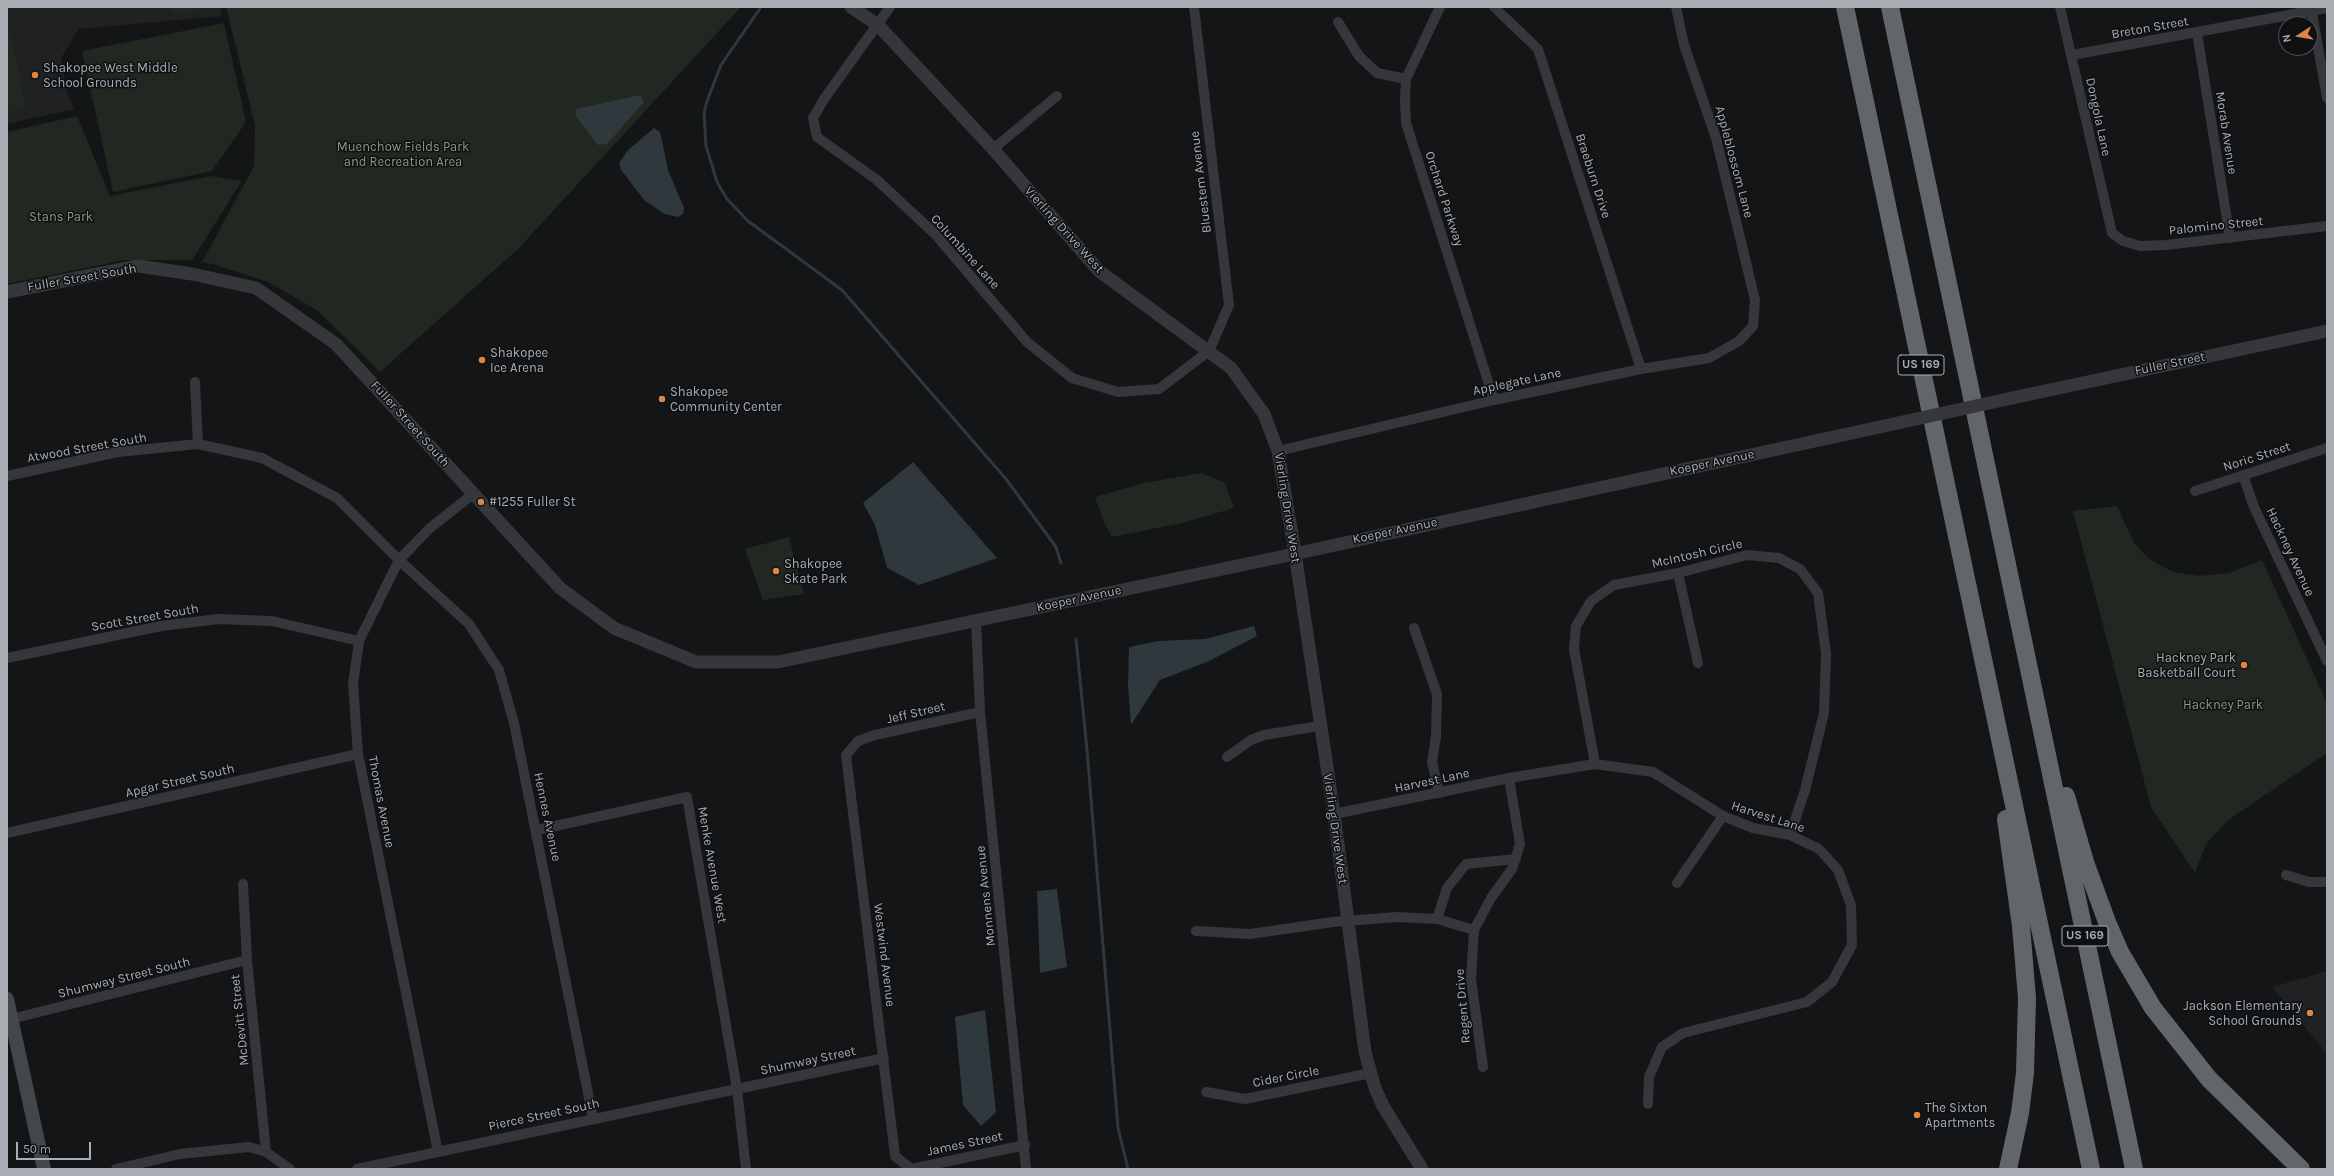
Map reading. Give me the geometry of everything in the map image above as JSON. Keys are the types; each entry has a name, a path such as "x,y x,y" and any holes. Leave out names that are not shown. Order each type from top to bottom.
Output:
{"highway":[{"name":"US 169","path":"1845,7 2091,1169"},
{"name":"US 169","path":"1890,7 2134,1169"},
{"path":"2036,704 2096,892 2120,952 2135,980 2153,1008 2191,1059 2209,1079 2301,1169"},
{"path":"1997,723 2000,776 2021,926 2027,998 2025,1073 2020,1113 2008,1169"}],"main road":[{"path":"7,999 9,1020 44,1169"}],"street":[{"name":"Vierling Drive West","path":"851,7 878,25 993,150 1099,272 1231,368 1264,414 1278,451 1295,553 1319,726 1334,814 1364,1045 1370,1073 1383,1106 1422,1169"},
{"name":"Columbine Lane","path":"890,7 824,99 813,118 818,137 877,180 934,234 1027,342 1072,378 1118,392 1159,389 1209,351"},
{"name":"Bluestem Avenue","path":"1194,7 1229,305 1209,351"},
{"name":"Orchard Parkway","path":"1440,7 1406,79 1406,123 1494,400"},
{"name":"Braeburn Drive","path":"1494,7 1538,49 1641,370"},
{"name":"Appleblossom Lane","path":"1676,7 1684,45 1718,146 1755,300 1753,326"},
{"name":"Dongola Lane","path":"2060,7 2112,232"},
{"name":"Breton Street","path":"2072,55 2196,33 2311,9 2327,8"},
{"path":"2311,9 2327,98"},
{"path":"1338,22 1359,56 1377,73 1406,79"},
{"name":"Morab Avenue","path":"2196,33 2230,238"},
{"path":"993,150 1057,96"},
{"name":"Palomino Street","path":"2112,232 2122,241 2140,246 2230,238 2327,226"},
{"name":"Fuller Street South","path":"7,292 138,266 192,274 256,288 336,344 472,494 560,588 614,628 696,662 778,662"},
{"name":"Applegate Lane","path":"1278,451 1494,400 1641,370 1709,358 1739,341 1753,326"},
{"name":"Fuller Street","path":"2012,398 2327,331"},
{"path":"195,382 198,444"},
{"name":"Koeper Avenue","path":"778,662 1295,553 2012,398"},
{"name":"Atwood Street South","path":"7,476 118,452 198,444 262,458 337,498 399,560"},
{"name":"Noric Street","path":"2195,491 2327,448"},
{"name":"Hackney Avenue","path":"2243,475 2254,507 2327,661"},
{"name":"Thomas Avenue","path":"438,1152 358,754 354,684 359,641 399,560 430,528 472,494"},
{"name":"McIntosh Circle","path":"1595,764 1574,649 1576,626 1591,601 1614,585 1678,573 1747,555 1779,558 1800,569 1818,593 1826,654 1824,713 1805,790 1790,835"},
{"name":"Hennes Avenue","path":"399,560 469,624 499,670 514,723 537,830 593,1118"},
{"path":"1678,573 1698,663"},
{"name":"Scott Street South","path":"7,658 161,626 218,619 272,621 359,641"},
{"name":"Monnens Avenue","path":"976,620 980,712 1026,1169"},
{"path":"1414,628 1436,694 1436,736 1432,762 1439,793"},
{"name":"Jeff Street","path":"858,741 980,712"},
{"path":"1227,757 1251,740 1264,735 1319,726"},
{"name":"Westwind Avenue","path":"858,741 846,755 895,1156 911,1169"},
{"name":"Apgar Street South","path":"7,833 358,754"},
{"name":"Harvest Lane","path":"1334,814 1509,778 1595,764 1653,772 1723,816 1753,828 1790,835 1819,849 1838,870 1851,905 1852,945 1832,982 1807,1002 1683,1034 1662,1047 1649,1077 1648,1104"},
{"name":"Regent Drive","path":"1483,1067 1471,979 1474,930 1491,898 1512,869 1520,844 1509,778"},
{"name":"Menke Avenue West","path":"537,830 687,797 737,1089"},
{"path":"1677,883 1723,816"},
{"path":"1437,919 1447,888 1466,864 1516,859"},
{"path":"2286,875 2309,882 2327,882"},
{"name":"McDevitt Street","path":"243,884 247,960 266,1152"},
{"path":"1196,931 1250,934 1347,920 1397,916 1437,919 1474,930"},
{"name":"Shumway Street South","path":"9,1020 247,960"},
{"name":"Shumway Street","path":"737,1089 884,1058"},
{"name":"Cider Circle","path":"1206,1092 1245,1099 1370,1073"},
{"path":"737,1089 746,1169"},
{"name":"Pierce Street South","path":"357,1169 593,1118 737,1089"},
{"name":"James Street","path":"911,1169 1024,1145"},
{"path":"116,1169 180,1154 249,1147 266,1152 283,1167"}],"shaded area":[{"name":"Shakopee West Middle School Grounds","path":"7,7 220,7 222,16 79,29 61,58 67,92 74,109 7,124"},
{"path":"640,95 644,102 607,144 598,145 575,115 577,109"},
{"path":"654,128 660,132 668,170 684,208 683,214 678,217 665,214 645,201 621,170 619,163 628,150"},
{"path":"913,462 997,558 919,585 887,568 875,525 863,503"},
{"path":"1254,626 1257,636 1209,661 1160,680 1131,725 1128,685 1129,647 1158,641 1205,639"},
{"path":"1057,889 1067,967 1040,973 1037,891"},
{"name":"Jackson Elementary School Grounds","path":"2327,971 2327,1054 2272,987"},
{"path":"985,1010 996,1112 981,1126 963,1105 955,1017"}],"green space":[{"path":"169,7 209,7 207,9 176,14"},
{"name":"Muenchow Fields Park and Recreation Area","path":"226,7 741,7 518,249 380,372 318,311 268,282 213,264 202,262 254,166 255,125"},
{"path":"224,23 246,122 212,171 113,192 82,51"},
{"path":"10,32 26,108 7,113 7,33"},
{"name":"Stans Park","path":"77,116 110,196 211,176 242,181 192,260 125,260 7,284 7,132"},
{"path":"1202,473 1225,483 1234,508 1182,523 1112,537 1104,522 1095,497 1144,483"},
{"name":"Hackney Park","path":"2117,506 2134,543 2149,559 2173,572 2199,576 2229,573 2262,560 2327,703 2327,753 2228,820 2206,844 2195,873 2151,807 2073,511"},
{"name":"Shakopee Skate Park","path":"789,537 804,594 763,600 745,549"}],"waterway":[{"path":"761,7 721,65 707,101 704,113 706,146 717,182 727,199 748,221 842,290 1006,479 1056,547 1061,563"},
{"path":"1076,639 1087,750 1118,1128 1128,1169"}],"place":[{"name":"Shakopee West Middle School Grounds","path":"35,75"},
{"name":"Shakopee Ice Arena","path":"482,360"},
{"name":"Shakopee Community Center","path":"662,399"},
{"name":"#1255 Fuller St","path":"481,502"},
{"name":"Shakopee Skate Park","path":"776,571"},
{"name":"Hackney Park Basketball Court","path":"2244,665"},
{"name":"Jackson Elementary School Grounds","path":"2310,1013"},
{"name":"The Sixton Apartments","path":"1917,1115"}]}
